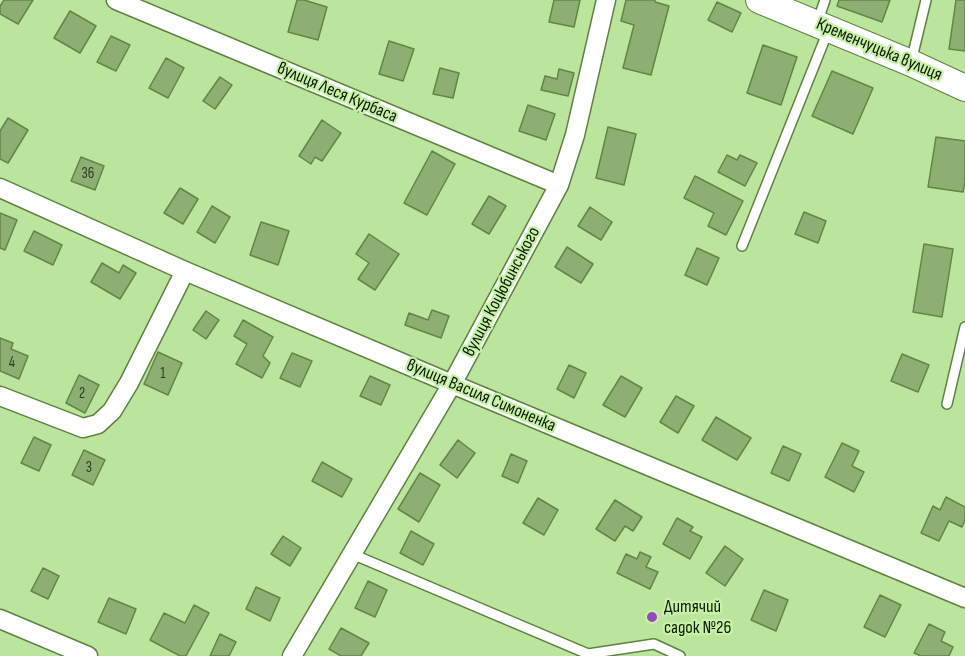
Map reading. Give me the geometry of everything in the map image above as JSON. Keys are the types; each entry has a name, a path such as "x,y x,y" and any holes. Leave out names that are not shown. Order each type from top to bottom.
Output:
{"street":[{"name":"вулиця Леся Курбаса","path":"116,0 559,185"},
{"name":"вулиця Коцюбинського","path":"292,656 452,384 559,185 575,135 606,0"},
{"name":"Кременчуцька вулиця","path":"759,0 965,88"},
{"name":"вулиця Василя Симоненка","path":"0,188 452,384 965,598"},
{"path":"0,396 83,428 98,424 112,411 129,383 185,270"},
{"path":"0,619 88,656"}],"lane":[{"path":"742,246 823,27 825,0"},
{"path":"911,63 926,0"},
{"path":"947,404 965,327"},
{"path":"352,554 588,654 654,644 680,656"}],"building":[{"path":"4,0 33,0 18,24 0,14 0,6"},
{"path":"297,0 327,7 318,40 288,32"},
{"path":"554,0 580,0 574,27 549,22"},
{"path":"626,0 655,0 655,2 669,6 651,75 623,68 634,25 621,21"},
{"path":"839,0 890,0 882,22 837,6"},
{"path":"956,0 965,0 965,51 949,49"},
{"path":"717,2 741,13 732,32 708,20"},
{"path":"70,11 96,26 80,53 54,38"},
{"path":"111,36 130,45 116,71 97,62"},
{"path":"389,41 414,49 403,81 379,74"},
{"path":"763,45 797,57 781,105 747,93"},
{"path":"166,58 184,68 168,98 149,88"},
{"path":"440,68 459,73 453,98 433,94"},
{"path":"559,69 574,73 568,96 541,90 545,76 557,79"},
{"path":"832,71 873,88 853,134 812,116"},
{"path":"220,77 232,85 215,109 203,101"},
{"path":"528,105 555,114 546,140 519,131"},
{"path":"8,118 28,130 8,163 0,159 0,131"},
{"path":"322,120 341,133 322,161 315,157 311,164 299,156"},
{"path":"608,127 636,134 624,185 596,178"},
{"path":"936,137 965,141 963,192 928,187"},
{"path":"432,151 455,164 427,215 404,203"},
{"path":"727,155 737,160 740,155 757,163 745,186 718,172"},
{"path":"81,157 104,166 95,190 71,181"},
{"path":"695,176 743,201 726,235 708,226 714,213 684,198"},
{"path":"180,188 198,199 183,224 164,213"},
{"path":"489,196 506,206 489,234 472,224"},
{"path":"212,206 230,217 215,243 197,232"},
{"path":"590,207 612,222 601,240 578,226"},
{"path":"804,212 826,221 818,243 795,234"},
{"path":"0,213 17,220 5,250 0,248"},
{"path":"261,222 289,231 278,265 250,255"},
{"path":"34,231 62,245 53,265 24,251"},
{"path":"369,234 399,254 375,290 358,279 369,263 356,254"},
{"path":"924,244 953,249 942,317 913,312"},
{"path":"567,247 593,264 581,283 555,267"},
{"path":"697,248 719,258 707,285 685,275"},
{"path":"102,263 119,273 123,265 136,273 120,299 91,282"},
{"path":"432,310 449,316 441,338 405,325 409,313 428,320"},
{"path":"206,311 219,320 206,339 193,330"},
{"path":"243,320 273,337 263,356 270,363 262,378 236,364 247,344 234,336"},
{"path":"0,338 13,343 11,349 28,356 19,379 0,371"},
{"path":"158,352 182,363 168,395 144,384"},
{"path":"292,353 312,361 300,387 280,378"},
{"path":"902,354 929,365 918,392 891,381"},
{"path":"569,365 586,373 574,398 557,389"},
{"path":"79,375 99,385 85,413 66,403"},
{"path":"370,376 390,385 381,405 360,396"},
{"path":"621,376 642,388 625,417 603,405"},
{"path":"676,396 694,406 678,433 660,422"},
{"path":"716,417 751,438 737,460 702,440"},
{"path":"34,437 51,445 39,471 21,463"},
{"path":"458,440 475,453 457,478 440,465"},
{"path":"842,443 859,451 852,466 864,472 854,492 825,477"},
{"path":"783,446 801,454 789,481 771,473"},
{"path":"84,450 105,460 93,485 72,475"},
{"path":"511,454 527,461 518,483 502,476"},
{"path":"322,462 352,479 342,497 312,481"},
{"path":"420,473 440,485 419,522 398,509"},
{"path":"946,497 965,507 965,520 962,527 949,521 939,541 921,533 933,506 940,510"},
{"path":"538,498 558,510 544,535 523,523"},
{"path":"615,500 642,517 633,531 625,526 615,541 596,529"},
{"path":"677,518 693,527 690,531 702,537 690,559 663,544"},
{"path":"411,531 434,544 423,565 400,553"},
{"path":"283,536 301,548 290,566 271,554"},
{"path":"725,546 743,559 725,586 706,573"},
{"path":"640,552 651,557 646,567 658,572 650,589 617,573 626,554 637,559"},
{"path":"43,568 59,576 48,599 31,591"},
{"path":"368,581 387,590 375,617 355,608"},
{"path":"256,587 280,598 270,621 246,609"},
{"path":"764,590 788,600 776,631 751,620"},
{"path":"880,595 901,605 885,637 864,627"},
{"path":"109,598 136,609 126,634 98,622"},
{"path":"194,605 209,613 186,656 180,656 150,640 164,613 185,623"},
{"path":"929,624 945,632 941,641 953,647 949,656 921,656 914,653"},
{"path":"341,628 369,643 361,656 341,656 329,649"},
{"path":"220,634 236,642 229,656 210,656"}],"place":[{"name":"Дитячий садок №26","path":"652,617"}]}
